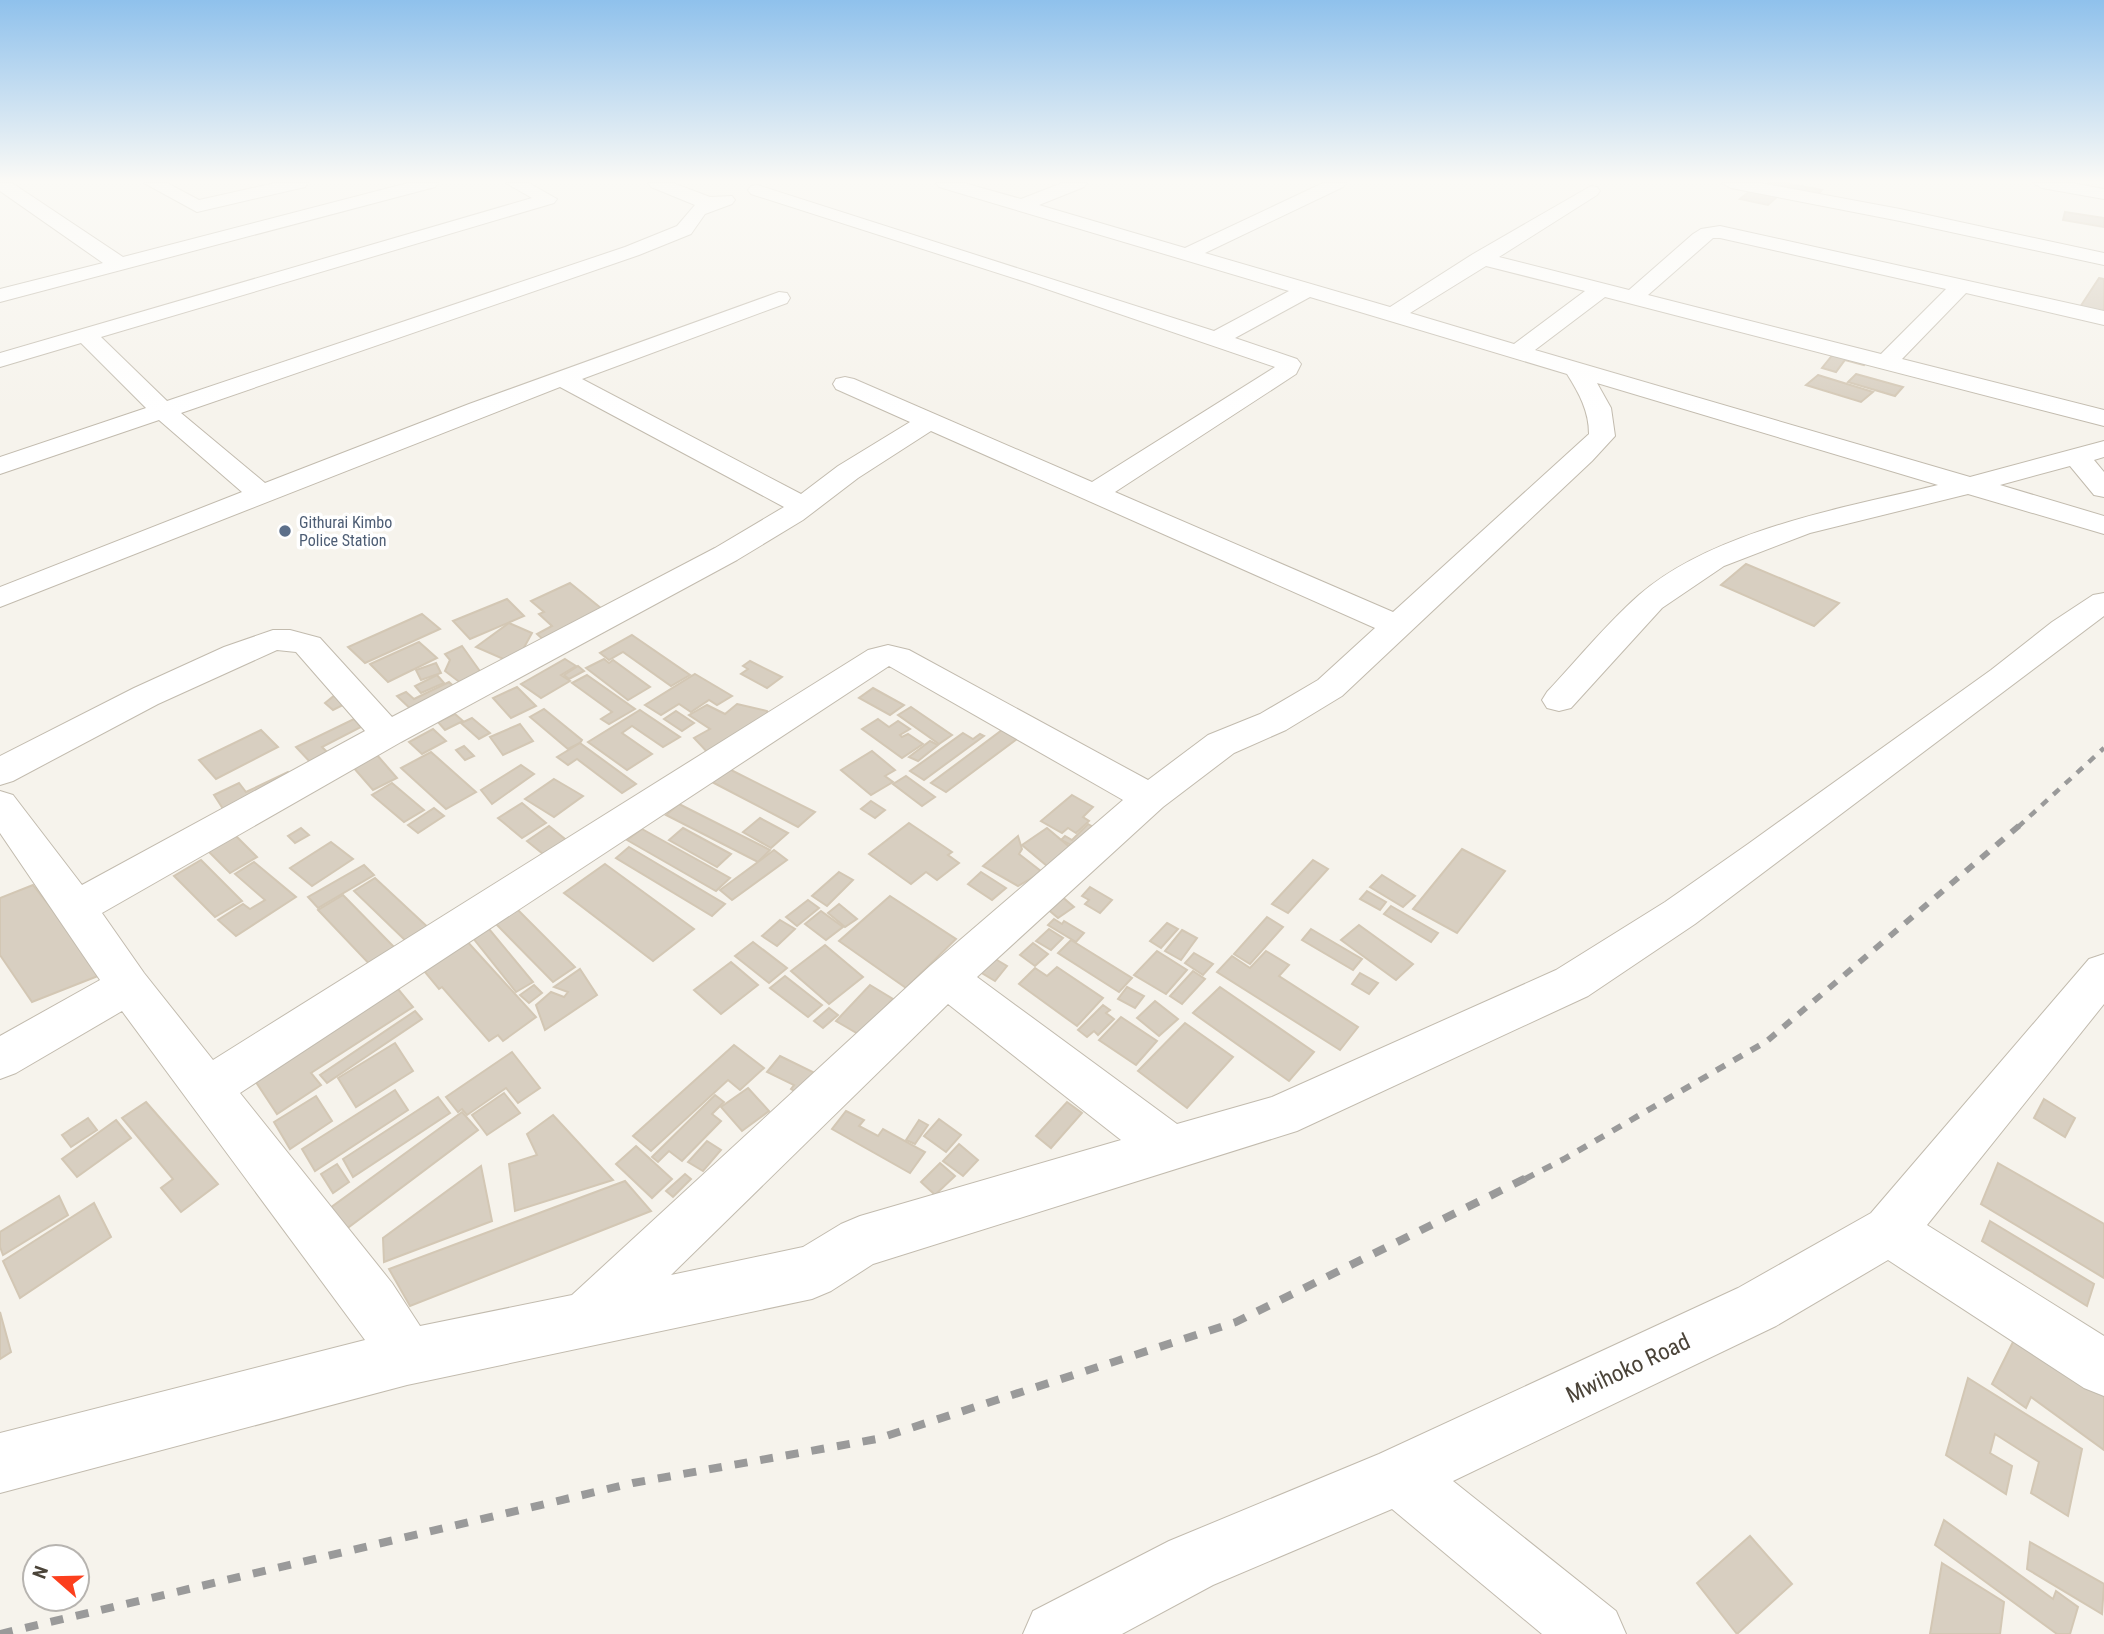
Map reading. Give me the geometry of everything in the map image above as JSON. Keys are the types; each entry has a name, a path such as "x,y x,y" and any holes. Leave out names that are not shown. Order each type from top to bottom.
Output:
{"street":[{"path":"111,259 120,265"},
{"path":"0,296 142,259"},
{"path":"0,360 343,259"},
{"path":"0,466 606,259"},
{"path":"983,259 1289,364 1288,369 1093,494"},
{"path":"1211,259 2104,525"},
{"path":"1394,314 1478,259"},
{"path":"1485,259 2104,418"},
{"path":"1633,297 1676,259"},
{"path":"1844,259 2104,318"},
{"path":"1887,361 1962,285"},
{"path":"1217,339 1310,289"},
{"path":"1519,351 1602,289"},
{"path":"0,597 260,493 779,298"},
{"path":"86,335 162,410 260,493"},
{"path":"583,1322 946,978 1150,798 1221,744 1273,722 1330,688 1602,436 1603,419 1595,399 1575,368"},
{"path":"562,378 803,506"},
{"path":"845,384 1397,626"},
{"path":"76,908 388,734 726,554 803,506 848,471 929,421"},
{"path":"1559,700 1651,601 1713,560 1800,527 2090,453 2104,489"},
{"path":"0,1463 407,1357 812,1272 860,1242 1280,1116 1572,983 1680,913 2003,678 2063,629 2104,602"},
{"path":"0,772 146,696 236,654 274,640 290,640 308,645 388,734"},
{"path":"206,1090 880,657 897,657 1150,798"},
{"path":"0,805 76,908 128,986 206,1090 373,1302 407,1357"},
{"path":"946,978 1170,1148"},
{"path":"0,1059 128,986"},
{"name":"Mwihoko Road","path":"1056,1634 1191,1563 1399,1476 1757,1307 1889,1231 2098,990"},
{"path":"1889,1231 2104,1368"},
{"path":"1399,1476 1593,1634"}],"building":[{"path":"2099,278 2104,279 2104,313 2080,307"},
{"path":"1834,353 1867,361 1864,365 1845,360 1836,372 1822,368"},
{"path":"1856,374 1903,387 1895,396 1848,382"},
{"path":"1818,375 1873,392 1861,402 1806,385"},
{"path":"1746,564 1839,603 1814,626 1721,585"},
{"path":"570,583 607,613 546,642 537,634 552,626 539,614 544,612 531,601"},
{"path":"507,599 524,616 470,639 453,621"},
{"path":"422,614 440,629 365,663 348,647"},
{"path":"509,623 532,633 515,664 476,647"},
{"path":"632,635 690,675 671,686 623,652 609,660 600,653"},
{"path":"419,642 437,658 388,682 370,664"},
{"path":"462,646 484,677 462,684 445,671 450,660 445,654"},
{"path":"565,659 576,666 561,675 570,681 541,698 521,684"},
{"path":"604,659 609,663 613,660 650,687 628,700 586,668"},
{"path":"750,661 782,677 767,688 741,674 748,669 743,666"},
{"path":"436,663 441,673 421,680 416,670"},
{"path":"578,666 584,671 569,679 564,675"},
{"path":"695,674 732,696 717,705 709,700 691,712 679,704 661,715 645,705"},
{"path":"437,675 444,683 421,693 415,686"},
{"path":"587,675 635,709 609,724 601,719 612,712 572,683"},
{"path":"449,682 461,693 417,715 397,696 406,692 414,699"},
{"path":"517,687 536,706 511,718 493,698"},
{"path":"873,688 904,705 890,715 859,698"},
{"path":"335,695 351,701 333,710 325,703"},
{"path":"737,704 767,711 768,720 710,755 694,738 710,729 689,715 707,705 725,714"},
{"path":"911,707 952,735 939,744 898,715"},
{"path":"544,709 582,740 580,743 568,749 530,717"},
{"path":"640,710 680,737 663,747 632,726 622,733 652,754 627,770 588,742"},
{"path":"676,711 694,723 682,731 664,719"},
{"path":"455,714 463,721 445,730 438,722"},
{"path":"472,718 490,733 479,739 461,723"},
{"path":"354,719 361,727 322,747 329,754 311,763 296,747"},
{"path":"878,719 889,727 898,721 910,729 900,735 902,737 908,734 923,744 902,758 862,729"},
{"path":"520,724 533,741 503,755 490,737"},
{"path":"1010,724 1025,733 946,792 931,783"},
{"path":"433,729 446,741 422,754 409,742"},
{"path":"261,730 278,747 216,779 199,760"},
{"path":"963,733 973,739 980,734 984,736 924,780 910,771"},
{"path":"930,741 938,745 918,761 909,757"},
{"path":"580,743 636,784 622,793 577,759 568,765 557,757"},
{"path":"464,746 474,756 465,760 456,750"},
{"path":"872,751 895,770 885,776 893,782 871,795 841,770"},
{"path":"431,752 476,792 446,809 401,768"},
{"path":"377,755 397,778 373,790 353,767"},
{"path":"521,765 534,774 492,804 481,790"},
{"path":"729,769 815,812 798,827 712,782"},
{"path":"288,772 296,782 227,815 214,795 239,783 246,792"},
{"path":"906,776 935,797 922,806 893,784"},
{"path":"554,779 583,796 554,817 525,799"},
{"path":"392,783 424,810 404,822 372,795"},
{"path":"1072,795 1093,807 1083,817 1089,821 1076,833 1068,828 1062,833 1041,821"},
{"path":"871,801 885,810 875,818 861,809"},
{"path":"522,803 546,823 522,838 498,818"},
{"path":"679,804 770,850 758,862 666,815"},
{"path":"434,808 444,816 418,833 408,825"},
{"path":"760,818 788,833 771,848 743,832"},
{"path":"909,823 952,852 948,855 959,863 937,880 926,872 911,884 869,854"},
{"path":"1088,824 1093,827 1073,846 1061,840 1065,836 1072,840"},
{"path":"549,826 570,843 548,858 527,841"},
{"path":"301,828 309,835 295,843 288,836"},
{"path":"683,828 731,854 717,867 669,840"},
{"path":"1047,828 1072,849 1047,866 1022,845"},
{"path":"642,829 730,878 716,891 627,840"},
{"path":"235,835 257,857 230,873 208,851"},
{"path":"1018,836 1022,849 1019,854 1042,872 1018,886 983,866"},
{"path":"331,842 353,859 312,886 290,868"},
{"path":"629,847 725,904 712,916 616,858"},
{"path":"1462,849 1505,871 1457,933 1413,909"},
{"path":"774,850 787,860 732,900 720,890"},
{"path":"201,860 242,901 215,917 174,876"},
{"path":"1313,860 1328,869 1288,913 1272,904"},
{"path":"254,862 296,897 236,936 218,920 243,904 250,909 265,900 235,874"},
{"path":"605,864 694,929 653,961 564,893"},
{"path":"364,865 374,875 318,908 308,897"},
{"path":"839,872 853,880 827,906 812,896"},
{"path":"981,872 1006,888 992,900 968,884"},
{"path":"1382,875 1415,896 1403,907 1370,887"},
{"path":"375,878 432,931 410,945 354,891"},
{"path":"33,885 103,974 32,1002 0,955 0,898"},
{"path":"1090,887 1112,900 1100,913 1085,904 1089,900 1082,896"},
{"path":"1367,891 1386,902 1380,910 1360,899"},
{"path":"343,895 400,953 375,970 318,910"},
{"path":"1060,895 1074,907 1058,918 1044,906"},
{"path":"890,896 956,939 906,988 839,941"},
{"path":"808,900 819,908 797,926 786,917"},
{"path":"839,904 857,919 845,927 828,913"},
{"path":"1391,906 1438,933 1431,942 1384,914"},
{"path":"517,909 575,967 553,982 495,923"},
{"path":"821,911 843,927 826,940 805,924"},
{"path":"1267,917 1283,927 1250,964 1234,954"},
{"path":"1054,919 1062,924 1064,921 1084,933 1076,942 1048,925"},
{"path":"780,920 795,929 777,946 762,936"},
{"path":"1167,923 1178,929 1161,948 1150,941"},
{"path":"1359,925 1413,964 1396,980 1341,940"},
{"path":"489,929 533,982 516,992 473,938"},
{"path":"1049,929 1063,938 1051,950 1036,941"},
{"path":"1311,929 1362,959 1353,970 1302,940"},
{"path":"1182,930 1197,938 1181,960 1165,951"},
{"path":"465,939 536,1017 503,1041 498,1035 489,1041 420,966"},
{"path":"1071,940 1132,978 1119,992 1058,953"},
{"path":"753,942 787,968 769,983 735,956"},
{"path":"1033,943 1048,954 1035,966 1020,955"},
{"path":"825,945 863,977 829,1004 791,971"},
{"path":"1157,951 1187,970 1166,994 1134,975"},
{"path":"1266,951 1289,965 1279,976 1358,1027 1340,1050 1217,972 1232,956 1250,968"},
{"path":"1194,953 1213,964 1203,975 1185,963"},
{"path":"992,957 1007,966 995,981 980,972"},
{"path":"731,962 758,985 721,1014 694,990"},
{"path":"1057,967 1103,998 1077,1026 1019,984 1035,968 1047,976"},
{"path":"580,969 597,995 545,1030 536,1005 551,992 564,997 568,992 554,987"},
{"path":"1193,971 1205,979 1182,1004 1170,996"},
{"path":"1360,973 1378,983 1369,994 1352,984"},
{"path":"785,976 822,1005 808,1017 770,988"},
{"path":"393,983 413,1007 311,1073 321,1085 277,1114 250,1073"},
{"path":"534,985 542,993 529,1003 520,995"},
{"path":"870,985 893,999 860,1035 836,1021"},
{"path":"1127,987 1144,996 1135,1008 1118,999"},
{"path":"1220,987 1314,1052 1289,1081 1193,1013"},
{"path":"1155,1001 1178,1019 1159,1036 1137,1018"},
{"path":"1103,1005 1110,1010 1106,1013 1114,1019 1098,1035 1094,1031 1087,1037 1078,1030"},
{"path":"829,1008 838,1015 823,1028 814,1021"},
{"path":"415,1011 422,1019 327,1083 320,1075"},
{"path":"1121,1017 1157,1041 1136,1065 1099,1040"},
{"path":"1185,1023 1233,1057 1187,1108 1138,1071"},
{"path":"395,1043 413,1071 356,1107 338,1078"},
{"path":"734,1045 764,1068 740,1090 728,1080 651,1151 633,1136"},
{"path":"512,1052 540,1088 518,1103 506,1088 467,1115 462,1109 458,1112 446,1097"},
{"path":"780,1056 815,1073 799,1094 791,1089 794,1085 767,1072"},
{"path":"748,1088 769,1111 742,1131 721,1107"},
{"path":"395,1090 408,1110 315,1171 302,1149"},
{"path":"504,1093 520,1113 487,1135 472,1115"},
{"path":"715,1095 724,1102 712,1114 721,1121 682,1161 669,1151 658,1162 652,1157"},
{"path":"316,1096 332,1121 290,1149 274,1122"},
{"path":"438,1097 450,1113 353,1177 343,1159"},
{"path":"2044,1099 2075,1118 2065,1137 2034,1118"},
{"path":"146,1102 218,1184 181,1212 161,1188 173,1179 122,1118"},
{"path":"1067,1102 1082,1113 1051,1148 1036,1136"},
{"path":"846,1111 864,1120 859,1126 878,1136 883,1129 925,1152 910,1173 832,1129"},
{"path":"462,1112 478,1130 345,1230 330,1208"},
{"path":"553,1115 613,1180 515,1211 509,1164 537,1155 527,1134"},
{"path":"88,1118 97,1130 71,1147 62,1135"},
{"path":"939,1119 961,1135 946,1152 924,1136"},
{"path":"116,1120 131,1138 77,1177 62,1159"},
{"path":"919,1120 928,1125 915,1144 906,1140"},
{"path":"707,1141 721,1150 703,1171 688,1162"},
{"path":"959,1144 978,1160 963,1176 943,1161"},
{"path":"636,1146 672,1179 652,1198 616,1164"},
{"path":"940,1163 955,1176 935,1195 921,1182"},
{"path":"1998,1163 2104,1224 2104,1278 1981,1204"},
{"path":"337,1164 349,1182 333,1193 321,1174"},
{"path":"481,1166 492,1221 384,1262 383,1238"},
{"path":"685,1174 691,1179 673,1197 666,1191"},
{"path":"625,1181 651,1211 410,1306 389,1269"},
{"path":"59,1196 68,1215 3,1255 0,1232"},
{"path":"94,1203 111,1237 20,1298 3,1261"},
{"path":"1990,1221 2094,1284 2087,1306 1982,1241"},
{"path":"0,1312 11,1352 0,1359"},
{"path":"2016,1336 2097,1393 2099,1386 2104,1389 2104,1450 2031,1397 2026,1408 1992,1384"},
{"path":"1968,1378 2082,1449 2068,1516 2031,1493 2039,1462 1995,1434 1990,1453 2012,1466 2006,1494 1946,1455"},
{"path":"1944,1520 2053,1599 2056,1591 2078,1607 2070,1634 2057,1634 1935,1545"},
{"path":"1750,1536 1792,1584 1737,1634 1697,1583"},
{"path":"2030,1542 2104,1584 2102,1614 2027,1569"},
{"path":"1942,1563 2004,1602 2000,1634 1930,1634"}],"railway":[{"path":"2018,827 2104,748"},
{"path":"1525,1179 1767,1041 2020,825"},
{"path":"0,1634 633,1483 877,1439 1236,1322 1528,1177"}],"place":[{"name":"Githurai Kimbo Police Station","path":"285,531"}]}
